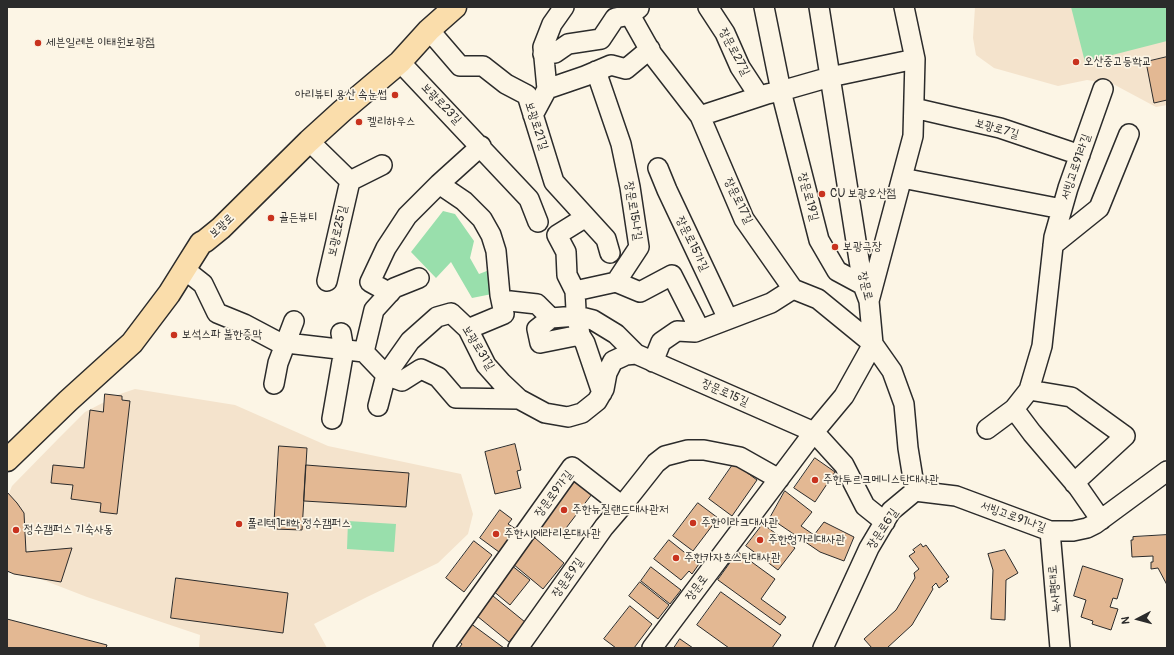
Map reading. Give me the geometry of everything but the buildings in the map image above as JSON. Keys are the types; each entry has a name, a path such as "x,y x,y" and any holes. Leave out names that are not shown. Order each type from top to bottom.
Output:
{"main road":[{"name":"보광로","path":"7,460 68,401 132,343 169,294 201,243 221,228 309,141 400,62 429,30 455,7"}],"street":[{"path":"533,115 547,89 543,47 552,24 564,7"},
{"name":"장문로27길","path":"708,7 725,33 740,67 760,96"},
{"name":"장문로19길","path":"764,7 780,92 819,240 838,271 866,293"},
{"name":"장문로","path":"652,648 778,479 844,396 873,344 819,7"},
{"path":"866,293 902,178 913,136 915,59 904,7"},
{"path":"543,54 555,53 568,44 601,38 615,18 635,11"},
{"name":"장문로17길","path":"635,11 650,49 700,116 744,219 793,289"},
{"name":"보광로21길","path":"429,30 460,66 483,66 506,84 527,95 554,182 606,239 610,253"},
{"path":"547,89 611,65 626,69 650,49"},
{"path":"700,116 760,96 780,92 830,77 915,59"},
{"name":"보광로23길","path":"400,62 529,198 538,222"},
{"name":"장문로15나길","path":"596,71 621,144 630,187 639,247 616,282"},
{"name":"서빙고로91라길","path":"988,429 1014,409 1029,390 1042,346 1053,245 1062,209 1103,89"},
{"name":"보광로7길","path":"914,108 1000,128 1080,155"},
{"path":"1053,245 1099,208 1129,134"},
{"path":"309,141 350,181 382,165"},
{"path":"390,293 370,282 386,248 407,216 439,184 481,146"},
{"name":"장문로15가길","path":"658,168 728,319"},
{"path":"902,178 1062,209"},
{"name":"보광로25길","path":"327,281 350,181"},
{"path":"529,198 554,182"},
{"path":"439,184 464,201 482,219 491,235 496,251 501,300 504,314 468,329"},
{"path":"586,217 557,235 566,252 567,275 575,291 580,335 585,343 602,393"},
{"path":"184,269 203,284 217,313 244,324 278,342 342,341 364,352 386,375"},
{"path":"575,291 616,282 640,292 672,275 700,330"},
{"path":"364,352 374,310 394,288 419,278"},
{"path":"580,335 540,343 537,329 551,318 577,316 593,320 616,334 644,358 661,342 677,331 695,332 772,303 793,289 818,299 873,344 892,371 904,404 908,448 915,492"},
{"path":"501,300 537,304 551,318"},
{"name":"보광로31길","path":"378,406 386,375 410,341 438,317 451,313 468,329 486,365 502,383 519,399 545,413 568,418 582,413 597,401 602,393 607,373 613,361 626,355 644,358"},
{"path":"274,384 278,363 294,322"},
{"path":"332,419 342,341"},
{"name":"장문로15길","path":"644,358 814,432"},
{"name":"보광로31길","path":"386,375 402,381 421,369 438,377 456,398 519,399"},
{"path":"1029,390 1071,397 1125,436 1074,483"},
{"path":"1014,409 1074,483 1101,520"},
{"path":"814,432 844,465 865,506 885,522"},
{"name":"장문로9길","path":"518,648 604,527 656,463 665,456 688,450 704,450 740,457 778,479"},
{"name":"장문로9가길","path":"442,648 572,467 622,506"},
{"name":"서빙고로91나길","path":"915,492 956,496 1050,531 1073,531 1087,528 1095,524 1167,471"},
{"name":"장문로6길","path":"823,648 869,548 892,511 915,492"},
{"name":"녹사평대로","path":"1050,531 1060,648"}],"shaded area":[{"name":"오산중고등학교","path":"975,7 1167,7 1167,105 1156,107 1113,84 1087,80 1058,86 994,68 976,55 973,38"},
{"name":"폴리텍1대학 정수캠퍼스","path":"135,389 235,405 328,446 461,474 473,514 468,534 438,563 314,624 327,648 199,648 200,635 87,597 7,566 7,498 12,486 85,412 120,394"}],"green space":[{"path":"1071,7 1167,7 1167,41 1085,62"},
{"path":"443,211 455,214 474,241 470,258 479,274 492,269 492,294 472,298 451,262 436,278 411,252"},
{"path":"348,521 396,524 394,552 347,549"}],"place":[{"name":"세븐일레븐 이태원보광점","path":"38,43"},
{"name":"오산중고등학교","path":"1076,62"},
{"name":"아리뷰티 용산 속눈썹","path":"395,95"},
{"name":"켈리하우스","path":"359,122"},
{"name":"CU 보광오산점","path":"822,194"},
{"name":"골든뷰티","path":"271,218"},
{"name":"보광극장","path":"835,247"},
{"name":"보석스파 불한증막","path":"174,335"},
{"name":"주한투르크메니스탄대사관","path":"815,480"},
{"name":"주한뉴질랜드대사관저","path":"564,510"},
{"name":"주한이라크대사관","path":"693,523"},
{"name":"폴리텍1대학 정수캠퍼스","path":"239,524"},
{"name":"정수캠퍼스 기숙사동","path":"16,530"},
{"name":"주한시에라리온대사관","path":"496,534"},
{"name":"주한헝가리대사관","path":"760,540"},
{"name":"주한카자흐스탄대사관","path":"676,558"}]}
